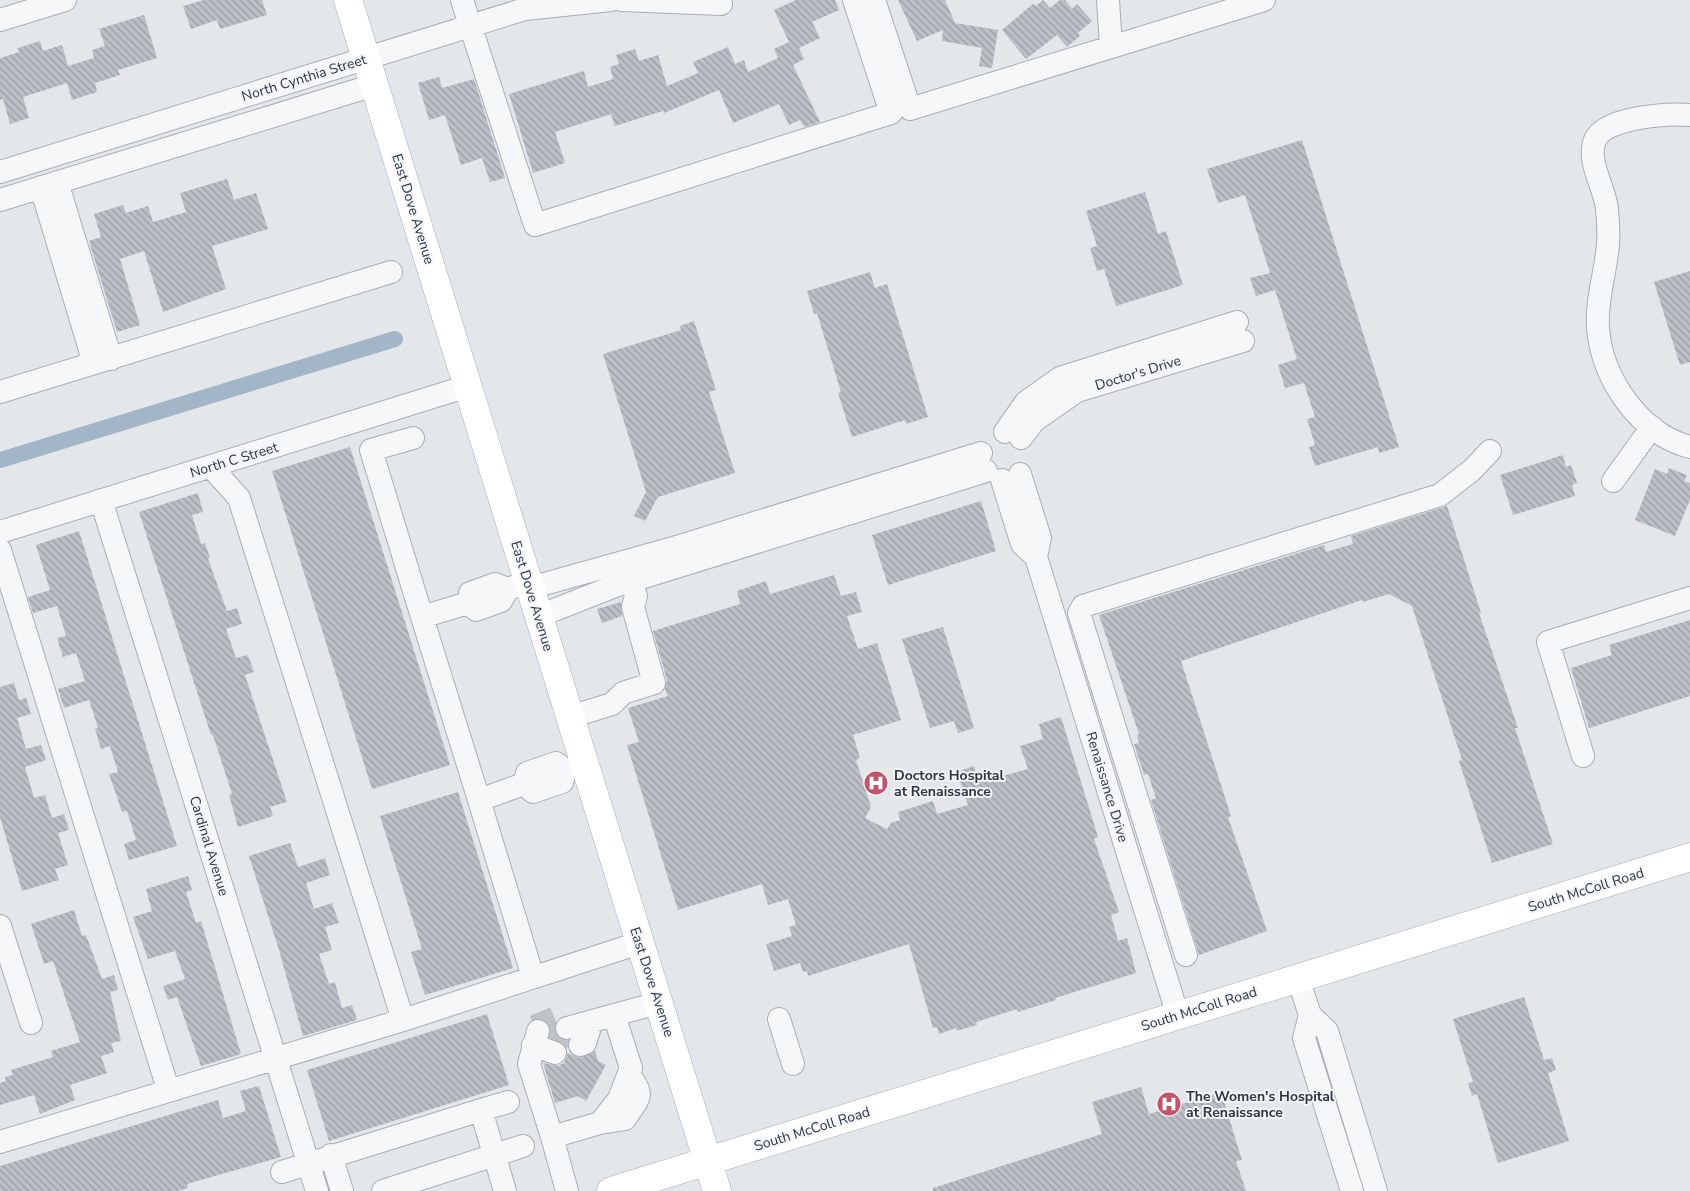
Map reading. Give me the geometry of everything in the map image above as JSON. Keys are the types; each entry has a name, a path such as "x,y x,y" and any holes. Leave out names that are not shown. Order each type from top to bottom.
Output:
{"main road":[{"name":"East Dove Avenue","path":"348,0 468,386 522,586 539,616 570,717 574,767 639,944 717,1191"},
{"name":"South McColl Road","path":"611,1191 1690,857"}],"street":[{"path":"0,20 66,0"},
{"path":"462,0 535,225 892,113 854,0"},
{"name":"North Cynthia Street","path":"0,172 525,9 611,0"},
{"path":"622,0 721,4"},
{"path":"874,0 910,109 1264,0"},
{"path":"1108,0 1111,47"},
{"name":"North Cynthia Street","path":"0,200 374,85"},
{"path":"1690,115 1658,114 1604,129 1595,140 1593,155 1607,207 1608,244 1599,299 1598,328 1604,356 1627,404 1652,427 1680,444 1690,447"},
{"path":"49,185 102,361"},
{"path":"0,392 391,272"},
{"name":"Doctor's Drive","path":"997,470 987,439 995,434 1021,425 1074,382 1240,332"},
{"name":"North C Street","path":"0,532 362,421 468,386"},
{"path":"362,421 533,977"},
{"path":"422,617 468,603 470,593 495,584 522,586 628,571 683,556 898,489 1026,466 1029,458 1021,425"},
{"path":"1613,481 1652,427"},
{"path":"371,450 413,438"},
{"path":"1055,620 1079,613 1083,606 1440,495 1472,470 1490,451"},
{"path":"211,467 239,498 403,1020"},
{"name":"Renaissance Drive","path":"997,470 1022,544 1036,557 1178,1016"},
{"name":"Cardinal Avenue","path":"101,500 317,1191"},
{"path":"0,550 168,1089"},
{"path":"539,616 628,571"},
{"path":"570,717 612,704 623,693 654,683 633,607 636,596 628,571"},
{"path":"1583,756 1548,642 1690,598"},
{"path":"1079,613 1186,955"},
{"path":"1090,731 1114,724"},
{"path":"479,800 524,784 527,773 556,763 574,767"},
{"path":"1124,840 1148,833"},
{"path":"0,926 31,1023"},
{"path":"0,1142 168,1089 403,1020 639,944"},
{"path":"1298,978 1310,1015 1327,1031 1376,1191"},
{"path":"592,1021 585,1043 570,1031 572,1011 592,1021 658,1003"},
{"path":"552,1137 600,1123 619,1099 630,1076 631,1068 614,1014"},
{"path":"1310,1015 1304,1038 1352,1191"},
{"path":"779,1019 792,1064"},
{"path":"543,1041 529,1064 567,1191"},
{"path":"282,1172 308,1162 508,1102"},
{"path":"481,1110 505,1191"},
{"path":"383,1191 523,1146"},
{"path":"331,1156 342,1191"}],"building":[{"path":"204,0 262,0 267,15 220,29 217,20 191,29 183,6"},
{"path":"796,0 835,0 839,10 812,22 820,38 799,48 804,59 793,65 820,122 804,127 800,120 789,125 779,104 733,123 719,90 664,113 663,111 615,126 611,114 555,132 565,163 533,173 509,94 584,71 588,87 613,79 610,67 619,64 616,55 635,49 639,61 658,55 667,86 698,73 693,62 728,47 735,64 744,60 748,72 778,58 774,49 789,42 774,10"},
{"path":"898,0 945,0 955,23 998,30 992,68 979,66 982,48 942,41 943,30 917,41"},
{"path":"1043,0 1050,8 1060,0 1065,0 1072,9 1077,4 1092,21 1078,33 1080,36 1067,47 1057,35 1026,59 1002,30 1033,4 1036,6"},
{"path":"144,15 157,58 118,70 120,75 95,83 97,92 72,100 67,83 23,97 29,118 10,124 3,99 0,100 0,58 19,52 18,48 40,41 43,51 62,45 68,66 94,58 92,50 105,46 99,29"},
{"path":"439,77 442,88 474,79 505,178 490,182 482,158 461,165 445,115 429,120 418,83"},
{"path":"1302,140 1399,447 1379,453 1378,447 1315,466 1309,447 1315,445 1307,419 1315,417 1304,383 1285,388 1278,365 1297,359 1275,290 1256,296 1250,278 1270,273 1245,195 1218,203 1207,169"},
{"path":"227,179 234,200 256,193 268,229 212,246 226,289 163,312 144,251 120,259 140,325 117,332 89,241 101,237 94,214 123,205 126,213 148,206 153,222 186,212 180,193"},
{"path":"1145,192 1158,234 1166,231 1183,285 1116,306 1104,269 1097,271 1090,248 1097,246 1086,211"},
{"path":"1690,271 1690,362 1680,365 1654,282"},
{"path":"870,272 875,288 887,284 928,417 906,424 905,420 852,437 838,393 841,392 817,313 814,314 807,291"},
{"path":"694,321 716,390 709,392 735,473 658,497 645,521 634,516 646,492 603,354 681,330 680,326"},
{"path":"350,447 450,765 372,789 272,471"},
{"path":"1563,455 1566,467 1571,465 1577,483 1572,485 1575,496 1513,515 1500,475"},
{"path":"1669,468 1687,475 1684,481 1690,483 1690,500 1675,536 1635,520 1655,469 1667,474"},
{"path":"198,493 203,512 192,515 201,544 205,543 210,558 208,559 227,611 237,608 242,624 226,629 236,658 248,655 254,672 245,675 287,802 270,807 273,816 238,827 229,795 232,794 139,512"},
{"path":"981,501 996,551 888,585 872,535"},
{"path":"1447,506 1481,613 1479,613 1518,728 1515,728 1553,844 1492,863 1459,761 1462,760 1412,606 1389,594 1363,602 1362,600 1181,661 1231,816 1228,817 1267,931 1199,955 1151,800 1156,798 1148,774 1144,775 1134,744 1139,743 1137,735 1139,734 1099,615 1324,545 1326,552 1353,544 1351,536"},
{"path":"79,531 177,846 129,860 124,844 136,840 127,811 122,812 109,774 118,772 110,746 101,749 95,729 98,728 89,700 64,708 58,689 85,681 76,653 63,657 57,638 66,636 57,606 33,613 28,597 50,590 36,545"},
{"path":"834,575 841,596 856,592 862,612 847,616 858,649 877,643 901,720 853,735 860,758 856,760 871,807 865,818 887,829 891,823 900,820 898,812 933,801 937,814 968,805 957,772 974,766 979,782 1028,769 1020,746 1043,739 1039,724 1061,717 1098,837 1094,839 1119,912 1111,915 1118,941 1127,938 1136,973 1055,998 1056,1000 1018,1012 1017,1009 976,1022 977,1025 957,1031 956,1028 939,1034 937,1027 933,1028 909,944 808,976 807,971 803,972 800,963 774,971 766,944 792,936 789,927 796,925 788,899 768,905 762,884 678,910 627,745 639,742 628,708 668,696 665,689 667,680 653,631 740,604 737,591 766,581 770,594"},
{"path":"621,602 622,616 602,623 597,609"},
{"path":"1690,620 1690,696 1589,728 1571,668 1612,655 1609,645"},
{"path":"943,627 974,728 958,733 954,721 930,728 902,639"},
{"path":"14,683 19,700 26,698 31,714 17,718 26,749 41,745 46,760 25,767 34,798 45,795 52,818 64,814 69,830 58,833 68,865 55,869 59,880 22,891 0,817 0,687"},
{"path":"458,792 513,968 425,995 411,952 422,949 380,816"},
{"path":"290,843 298,867 325,858 330,875 306,883 314,909 332,903 339,923 325,927 332,950 319,954 329,984 335,982 342,1008 352,1005 357,1020 303,1036 279,950 249,856"},
{"path":"188,876 192,890 186,892 196,923 201,921 241,1054 201,1066 177,997 168,1000 163,986 185,979 175,951 148,959 133,917 152,911 146,889"},
{"path":"74,910 82,936 86,935 102,979 114,975 118,990 110,992 121,1041 111,1043 114,1052 101,1056 107,1073 70,1085 75,1100 40,1114 34,1095 0,1105 0,1083 6,1081 5,1077 13,1075 11,1070 53,1057 51,1051 80,1042 53,961 44,964 31,924"},
{"path":"1524,997 1544,1060 1552,1058 1556,1070 1548,1073 1569,1141 1498,1163 1477,1094 1472,1096 1468,1083 1473,1082 1453,1019"},
{"path":"487,1014 509,1085 329,1141 307,1070"},
{"path":"595,1051 598,1061 606,1065 586,1101 578,1096 555,1103 543,1063 558,1066 564,1063 568,1053 579,1058"},
{"path":"259,1086 281,1157 187,1184 188,1188 178,1191 0,1191 0,1166 218,1100 223,1118 246,1111 240,1091"},
{"path":"1141,1087 1149,1114 1221,1092 1242,1160 1236,1161 1246,1191 933,1191 933,1188 1102,1134 1092,1102"}],"waterway":[{"path":"0,460 395,339"}],"tunnel":[{"path":"534,1026 559,1016"},
{"path":"548,1043 572,1034"}],"place":[{"name":"Doctors Hospital at Renaissance","path":"876,783"},
{"name":"The Women's Hospital at Renaissance","path":"1169,1104"}]}
